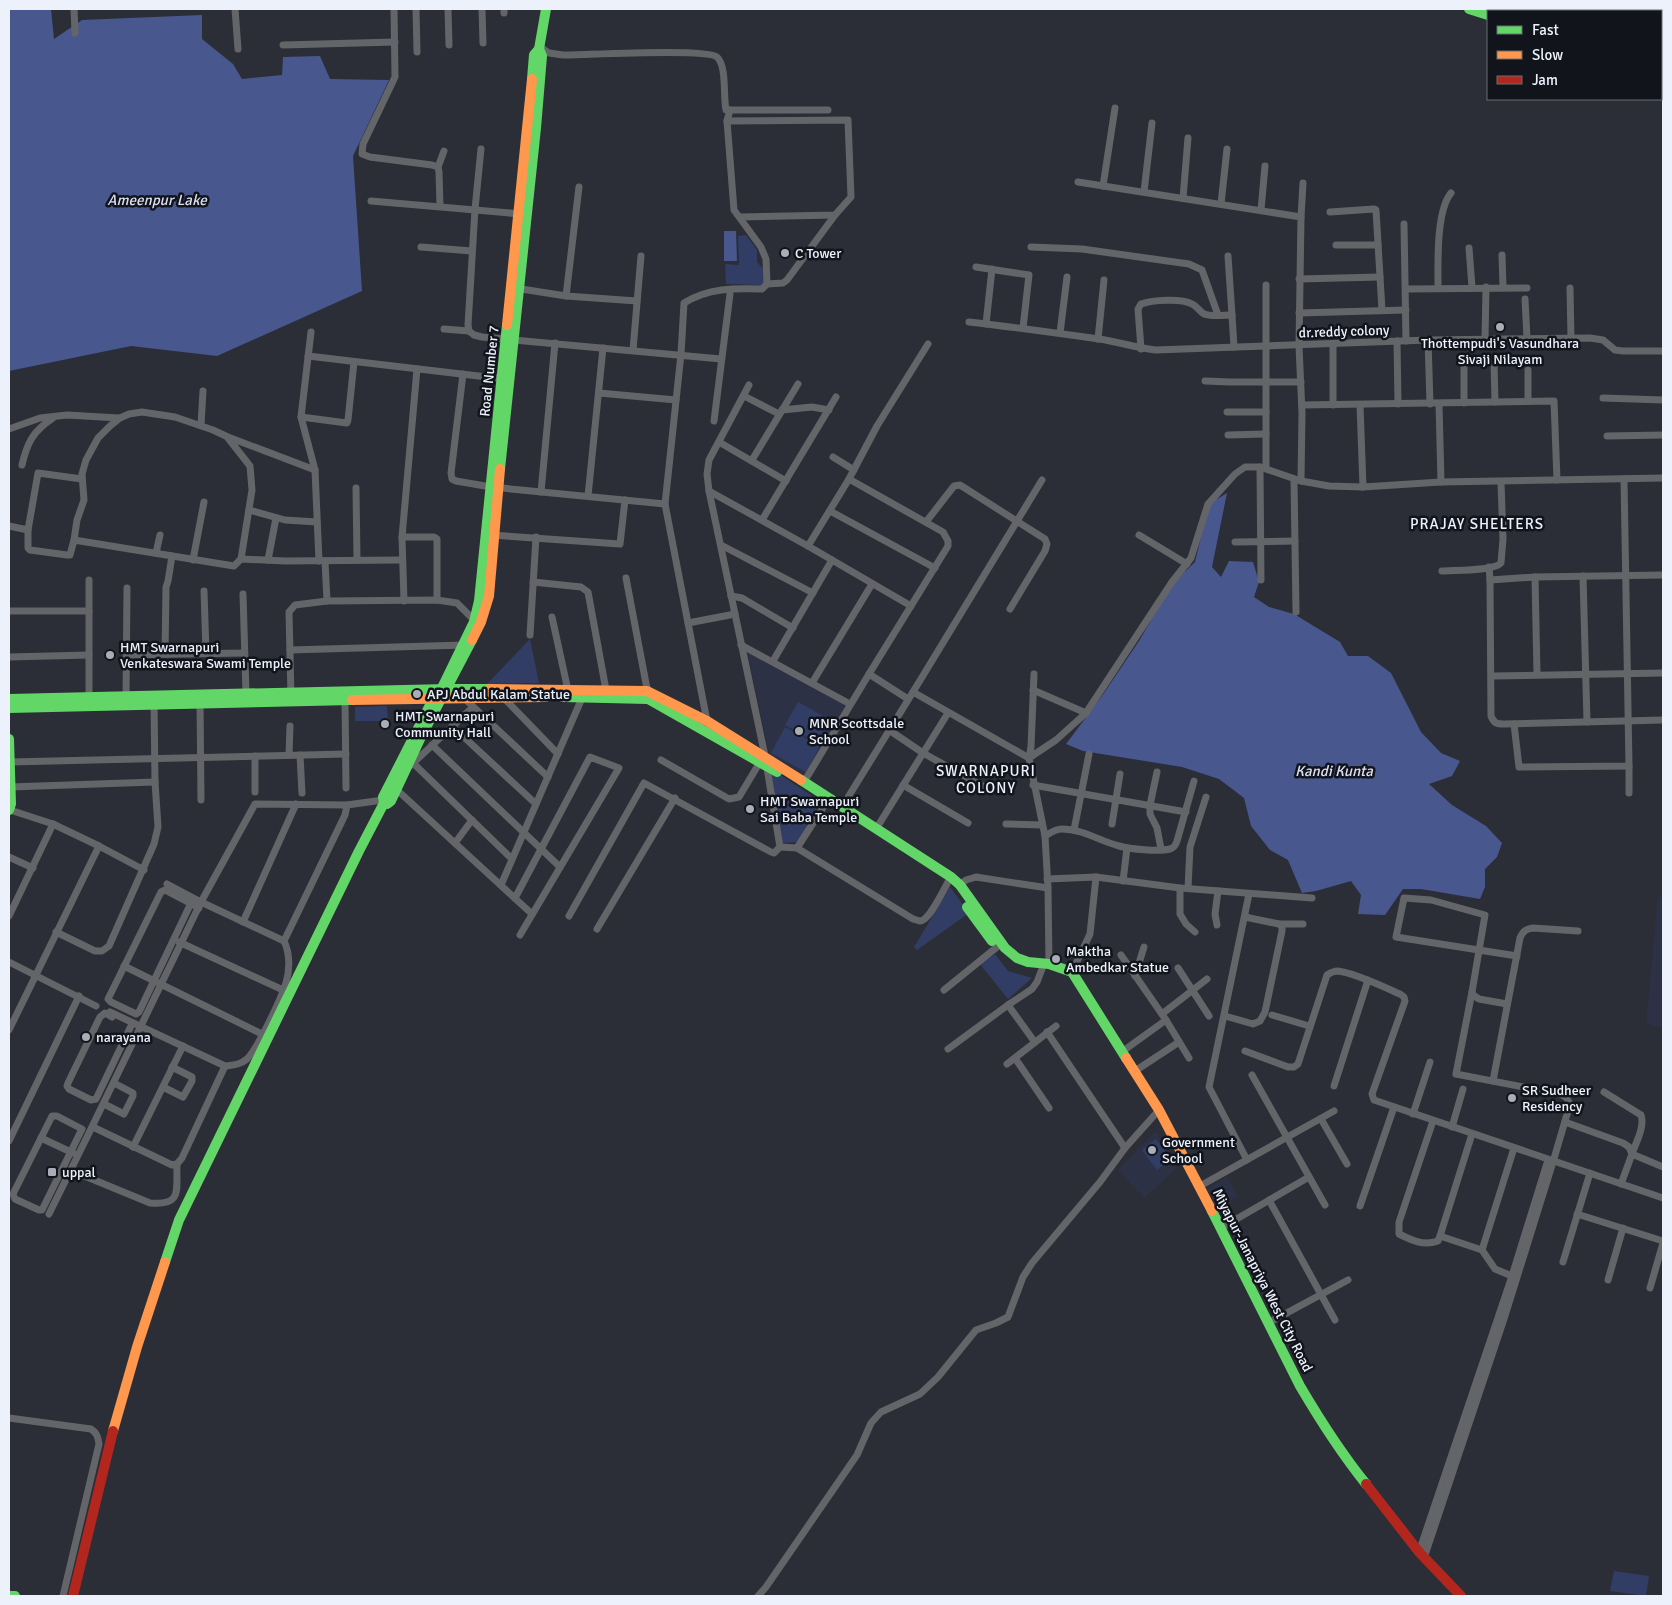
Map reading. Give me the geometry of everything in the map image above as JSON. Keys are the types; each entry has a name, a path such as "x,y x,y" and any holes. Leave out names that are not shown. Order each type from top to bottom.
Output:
{"street":[{"path":"74,9 75,33"},
{"path":"236,9 238,49"},
{"path":"394,9 395,77 364,144 362,154 370,157 438,167"},
{"path":"416,9 417,52"},
{"path":"448,9 450,45"},
{"path":"482,9 483,43"},
{"name":"Road Number 7","path":"442,694 477,623 490,534 511,339 528,166 534,55 539,47 546,9"},
{"path":"1469,9 1487,14"},
{"path":"283,45 395,42"},
{"path":"539,47 549,53 563,55 688,52 711,54 718,57 722,66 726,110 828,110"},
{"path":"1103,186 1116,108"},
{"path":"730,110 727,121 734,210 761,247 766,259 767,284"},
{"path":"707,721 665,504 681,354 684,303 692,298 725,288 762,288 767,284 783,283 851,197 848,120 727,121"},
{"path":"1144,192 1152,123"},
{"path":"1183,198 1188,138"},
{"path":"469,332 472,251 481,149"},
{"path":"1221,204 1227,149"},
{"path":"440,206 438,167 444,151"},
{"path":"1261,210 1265,166"},
{"path":"1078,182 1301,217"},
{"path":"1296,612 1295,541 1302,405 1299,346 1299,279 1303,183"},
{"path":"566,296 579,188"},
{"path":"1438,288 1439,238 1446,199 1451,193"},
{"path":"371,201 523,214"},
{"path":"1330,212 1376,210 1382,310"},
{"path":"740,217 835,216"},
{"path":"1404,224 1406,341"},
{"path":"1336,245 1378,245"},
{"path":"420,247 472,251"},
{"path":"1032,247 1082,249 1189,264 1202,270 1218,315"},
{"path":"1469,248 1472,287"},
{"path":"633,350 641,256"},
{"path":"1228,256 1234,347"},
{"path":"1502,256 1503,287"},
{"path":"976,267 1029,275 1023,328"},
{"path":"986,324 992,269"},
{"path":"1060,333 1067,277"},
{"path":"1299,279 1380,277"},
{"path":"1098,339 1104,280"},
{"path":"1261,580 1263,468 1266,434 1266,285"},
{"path":"1485,339 1486,287"},
{"path":"515,288 566,296 636,301"},
{"path":"1406,289 1527,288"},
{"path":"1570,288 1571,338"},
{"path":"714,421 730,294"},
{"path":"1140,349 1138,309 1141,304 1154,300 1183,302 1192,304 1203,313 1232,315"},
{"path":"1525,300 1527,338"},
{"path":"1299,313 1406,310"},
{"name":"dr.reddy colony","path":"969,322 1125,343 1140,349 1173,350 1428,340 1590,338 1603,340 1615,350 1623,352 1663,351"},
{"path":"444,329 469,332 482,337 721,359"},
{"path":"311,332 300,417 315,470 317,522 327,601"},
{"path":"1428,340 1430,404"},
{"path":"1398,341 1398,404"},
{"path":"541,492 556,343"},
{"path":"808,546 928,344"},
{"path":"1333,405 1334,344"},
{"path":"588,496 603,348"},
{"path":"308,356 506,380"},
{"path":"300,417 347,423 354,362"},
{"path":"1494,362 1496,402"},
{"path":"1464,366 1464,403"},
{"path":"404,601 402,537 417,369"},
{"path":"1528,370 1528,401"},
{"path":"462,374 451,476 456,481 495,487 665,504"},
{"path":"1205,381 1301,382"},
{"path":"752,460 798,384"},
{"path":"569,916 644,783 771,852 776,852 780,847 709,491 709,460 749,385"},
{"path":"200,425 204,391"},
{"path":"599,394 676,400"},
{"path":"744,396 780,412 812,407 829,410"},
{"path":"762,520 836,397"},
{"path":"1602,398 1663,400"},
{"path":"1302,405 1554,401 1557,480"},
{"path":"1360,404 1363,487"},
{"path":"1439,404 1441,482"},
{"path":"82,479 38,473 28,530 27,545 30,550 70,554 77,520 84,500 82,479 86,460 98,438 120,418 130,414 142,412 174,417 214,430 315,470"},
{"path":"1227,412 1266,412"},
{"path":"9,429 40,418 67,416 120,418"},
{"path":"22,465 25,450 34,433 43,424 55,417"},
{"path":"1228,435 1266,434"},
{"path":"1606,436 1663,435"},
{"path":"74,540 234,566 241,559 252,490 250,466 228,437"},
{"path":"719,442 786,482"},
{"path":"833,457 854,470"},
{"path":"1028,758 1056,740 1086,712 1172,582 1187,564 1194,552 1204,512 1212,498 1235,474 1245,467 1263,468 1298,480 1329,486 1363,487 1441,482 1663,478"},
{"path":"804,782 868,674 947,550 948,541 943,532 849,479"},
{"path":"1624,479 1629,674 1629,793"},
{"path":"842,807 1042,480"},
{"path":"1442,571 1498,566 1502,560 1501,482"},
{"path":"926,522 954,486 960,485 1045,539 1047,544 1046,551 1010,609"},
{"path":"356,488 357,560"},
{"path":"709,491 911,606"},
{"path":"490,534 620,544 625,500"},
{"path":"193,560 204,502"},
{"path":"249,510 285,520 317,522"},
{"path":"830,510 936,568"},
{"path":"268,560 276,518"},
{"path":"9,526 28,530"},
{"path":"1139,534 1187,564"},
{"path":"156,553 160,535"},
{"path":"402,537 434,537 437,539 437,600"},
{"path":"530,635 536,537"},
{"path":"1235,542 1295,541"},
{"path":"721,545 813,593"},
{"path":"165,654 166,587 172,556"},
{"path":"241,559 402,560"},
{"path":"773,661 832,560"},
{"path":"1489,567 1492,676 1491,716 1493,721 1497,724 1514,724 1663,720"},
{"path":"1490,580 1535,577 1663,575"},
{"path":"1583,576 1586,722"},
{"path":"1535,577 1537,674"},
{"path":"626,578 648,695"},
{"path":"89,580 89,701"},
{"path":"533,582 580,587 588,592 606,690"},
{"path":"812,683 872,584"},
{"path":"126,700 127,588"},
{"path":"204,591 206,653"},
{"path":"243,594 246,694"},
{"path":"731,596 742,598 793,628"},
{"path":"291,697 289,612 295,604 327,601 437,600 456,603 477,623"},
{"path":"9,611 89,610"},
{"path":"688,623 735,614"},
{"path":"552,617 569,694"},
{"path":"741,644 850,704"},
{"path":"290,650 466,645"},
{"path":"126,655 244,653"},
{"path":"9,658 89,655"},
{"path":"1492,676 1663,673"},
{"path":"868,674 908,699"},
{"path":"948,1050 1032,989 1049,967 1048,888 1044,836 1028,758 1031,747 1034,674"},
{"path":"200,699 246,694 345,701 442,694 465,699 569,694 606,690 648,695 707,721 826,803 950,879 997,947 1013,963 1021,968 1049,967"},
{"path":"1033,690 1086,712"},
{"path":"913,692 1028,758"},
{"path":"200,905 191,904 165,890 161,892 108,999 111,1002 136,1014 139,1012 154,980 200,905 255,804 347,805 383,802 387,804 391,801 410,765 442,694"},
{"path":"73,1596 116,1420 137,1347 179,1220 383,802 383,797 429,707 442,694"},
{"path":"9,699 89,701 442,694 569,694 582,698 648,695 763,761 804,782 960,886 1005,948 1017,958 1072,972 1090,934 1096,877"},
{"path":"503,697 558,754"},
{"path":"501,885 582,698"},
{"path":"200,699 201,800"},
{"path":"465,699 548,777"},
{"path":"56,932 96,951 102,951 109,946 144,870 158,827 154,758 154,700"},
{"path":"9,708 89,701"},
{"path":"345,701 346,788"},
{"path":"410,765 473,707"},
{"path":"876,829 948,712"},
{"path":"1514,724 1518,767 1630,766"},
{"path":"289,755 290,726"},
{"path":"452,726 536,804"},
{"path":"889,730 923,753 990,790"},
{"path":"9,739 11,804 9,810 54,824 144,870"},
{"path":"432,744 560,867"},
{"path":"10,762 346,754"},
{"path":"1074,830 1089,754"},
{"path":"300,755 302,794"},
{"path":"255,756 256,792"},
{"path":"514,898 590,757 619,768 520,935"},
{"path":"661,760 729,799 739,797 763,761"},
{"path":"410,765 472,820 512,859"},
{"path":"1157,772 1150,814 1157,828 1161,849"},
{"path":"1112,824 1120,774"},
{"path":"1044,836 1056,829 1074,830 1127,848 1170,849 1175,846 1194,781"},
{"path":"10,786 155,782"},
{"path":"1033,784 1186,812"},
{"path":"903,785 968,823"},
{"path":"396,789 532,914"},
{"path":"1195,932 1186,924 1180,914 1190,847 1206,797"},
{"path":"597,929 674,798"},
{"path":"797,848 826,803"},
{"path":"243,922 296,804"},
{"path":"284,941 345,815 347,805"},
{"path":"455,844 472,820"},
{"path":"9,913 54,824"},
{"path":"1006,824 1042,825"},
{"path":"9,1030 11,1019 99,846"},
{"path":"780,847 797,848 912,918 920,921 924,921 930,914 950,879"},
{"path":"1123,881 1127,848"},
{"path":"9,857 33,868"},
{"path":"960,886 966,880 976,877 1048,888"},
{"path":"1047,879 1096,877 1184,888 1312,898"},
{"path":"131,1026 98,1097 94,1100 69,1089 67,1086 102,1014 105,1013 225,1066 239,1065 247,1059 262,1034 286,982 289,965 288,948 284,941 200,905 167,884"},
{"path":"1217,925 1215,914 1218,891"},
{"path":"1247,1160 1209,1088 1250,894"},
{"path":"1422,1555 1570,1104 1566,1097 1560,1094 1456,1074 1472,992 1479,950 1485,915 1431,900 1404,898 1396,936 1479,950 1517,956"},
{"path":"48,1214 162,984 191,904"},
{"path":"1245,916 1279,924 1303,924"},
{"path":"1225,1016 1253,1024 1260,1021 1265,1012 1282,931 1282,926 1279,924"},
{"path":"1493,1081 1520,938 1523,932 1528,929 1578,931"},
{"path":"178,941 283,990"},
{"path":"944,990 997,947"},
{"path":"1135,976 1144,947"},
{"path":"1121,955 1164,1017 1189,1058"},
{"path":"9,962 96,1006"},
{"path":"124,966 262,1034"},
{"path":"1178,968 1209,1016"},
{"path":"1246,1051 1288,1067 1294,1067 1298,1064 1327,975 1339,971 1368,980 1400,994 1404,997 1405,1001 1372,1094 1372,1098 1377,1102 1551,1161 1663,1196"},
{"name":"Miyapur-Janapriya West City Road","path":"1072,972 1159,1110 1222,1228 1268,1323 1316,1414 1347,1460 1422,1555 1461,1596"},
{"path":"1123,1051 1207,979"},
{"path":"1334,1086 1368,980"},
{"path":"1472,992 1473,996 1478,999 1507,1004"},
{"path":"9,1142 79,996"},
{"path":"1008,1005 1034,1042"},
{"path":"110,1012 140,1029"},
{"path":"1272,1014 1309,1026"},
{"path":"1007,1064 1056,1026"},
{"path":"1047,1032 1125,1148"},
{"path":"1135,1072 1179,1042"},
{"path":"134,1147 183,1046"},
{"path":"1015,1058 1049,1108"},
{"path":"115,1060 124,1064"},
{"path":"1413,1114 1430,1062"},
{"path":"70,1170 150,1203 164,1204 172,1200 176,1194 177,1164 182,1158 225,1066"},
{"path":"163,1087 183,1097 192,1081 192,1077 172,1068"},
{"path":"1252,1075 1325,1205"},
{"path":"104,1104 124,1114 133,1096 133,1093 114,1083"},
{"path":"1452,1127 1463,1090"},
{"path":"1604,1092 1640,1115 1643,1121 1621,1184"},
{"path":"1360,1206 1394,1107"},
{"path":"758,1596 857,1454 870,1423 880,1412 920,1394 938,1378 976,1330 1008,1317 1023,1277 1032,1263 1100,1182 1125,1148 1159,1110"},
{"path":"1200,1186 1334,1111"},
{"path":"82,1129 42,1210 36,1210 15,1199 13,1194 52,1116 57,1116 82,1129 91,1130 134,1147 172,1165 177,1164"},
{"path":"1321,1118 1347,1164"},
{"path":"1433,1120 1400,1222 1399,1234 1411,1240 1428,1245 1438,1242 1472,1134"},
{"path":"1565,1122 1623,1143 1629,1147 1632,1154 1663,1166"},
{"path":"41,1138 78,1155"},
{"path":"1482,1250 1514,1148"},
{"path":"1422,1555 1504,1319 1551,1161"},
{"path":"1563,1262 1590,1173"},
{"path":"1222,1228 1309,1177"},
{"path":"1269,1200 1335,1320"},
{"path":"1577,1214 1663,1242 1650,1288"},
{"path":"1608,1280 1623,1228"},
{"path":"1440,1236 1482,1250 1495,1269 1512,1276"},
{"path":"1268,1323 1348,1280"},
{"path":"9,1418 91,1429 98,1436 99,1444 64,1596"},
{"path":"9,1596 15,1596"}],"shaded area":[{"path":"746,235 757,250 757,262 763,269 764,282 761,285 726,284 725,264 739,265 738,236"},
{"path":"530,639 539,683 487,684"},
{"name":"MNR Scottsdale School","path":"747,651 848,705 804,780 770,756"},
{"path":"798,702 834,722 821,745 785,725"},
{"path":"387,706 388,721 355,721 355,707"},
{"path":"785,727 820,746 806,772 771,753"},
{"path":"770,768 821,802 798,842 782,843"},
{"path":"950,887 969,913 917,950 914,947"},
{"path":"1658,897 1663,897 1663,1028 1646,1023"},
{"path":"995,954 1008,971 1032,978 1008,999 980,964"},
{"name":"Government School","path":"1156,1131 1177,1168 1144,1198 1118,1170"},
{"path":"1156,1139 1171,1159 1157,1170 1142,1150"},
{"path":"1227,1177 1238,1196 1219,1208 1207,1189"},
{"path":"1614,1571 1649,1576 1646,1596 1610,1591"}],"water":[{"name":"Ameenpur Lake","path":"9,9 51,9 54,39 82,20 202,15 202,39 233,64 242,79 282,75 283,57 320,56 330,79 389,80 353,156 362,291 217,356 131,346 9,371"},
{"path":"724,231 736,231 737,261 724,261"},
{"name":"Kandi Kunta","path":"1227,493 1212,567 1221,577 1229,561 1253,562 1259,582 1254,597 1269,607 1294,614 1340,642 1348,656 1368,656 1391,673 1421,732 1441,753 1460,761 1452,776 1429,784 1452,805 1486,826 1502,843 1497,857 1485,869 1485,887 1480,899 1421,889 1403,889 1385,915 1358,914 1361,895 1351,881 1302,893 1288,860 1270,850 1251,826 1244,798 1219,779 1182,767 1083,751 1066,744 1102,696 1139,641 1172,584 1195,562 1209,504"}],"traffic: fast":[{"path":"532,79 534,55 539,49 546,9"},
{"path":"1469,9 1487,15"},
{"path":"500,469 536,128 542,56 539,49"},
{"path":"472,640 421,737 391,801 387,804 384,803 383,797 429,707 441,690 474,622 479,601 507,325"},
{"path":"9,699 490,689"},
{"path":"563,697 648,699 777,772"},
{"path":"9,708 352,700"},
{"path":"9,739 11,804 9,810"},
{"path":"801,780 951,877 960,885 1005,948 1017,958 1028,962 1049,964 1072,972 1126,1058"},
{"path":"165,1262 179,1220 384,803"},
{"path":"967,907 992,941"},
{"path":"1212,1211 1300,1386 1331,1436 1366,1484"},
{"path":"9,1596 15,1596"}],"traffic: slow":[{"path":"507,325 532,79"},
{"path":"472,640 481,622 489,596 500,469"},
{"path":"490,689 647,691 707,721 801,780"},
{"path":"352,700 546,697"},
{"path":"1126,1058 1159,1110 1212,1211"},
{"path":"113,1431 137,1347 165,1262"}],"traffic: jam":[{"path":"73,1596 113,1431"},
{"path":"1366,1484 1419,1552 1461,1596"}],"place":[{"name":"C Tower","path":"785,253"},
{"name":"Thottempudi's Vasundhara Sivaji Nilayam","path":"1500,327"},
{"name":"HMT Swarnapuri Venkateswara Swami Temple","path":"110,655"},
{"name":"APJ Abdul Kalam Statue","path":"417,694"},
{"name":"HMT Swarnapuri Community Hall","path":"385,724"},
{"name":"MNR Scottsdale School","path":"799,731"},
{"name":"HMT Swarnapuri Sai Baba Temple","path":"750,809"},
{"name":"Maktha Ambedkar Statue","path":"1056,959"},
{"name":"narayana","path":"86,1037"},
{"name":"SR Sudheer Residency","path":"1512,1098"},
{"name":"Government School","path":"1152,1150"},
{"name":"uppal","path":"52,1172"}],"district":[{"name":"PRAJAY SHELTERS","path":"1477,524"},
{"name":"SWARNAPURI COLONY","path":"986,780"}]}
